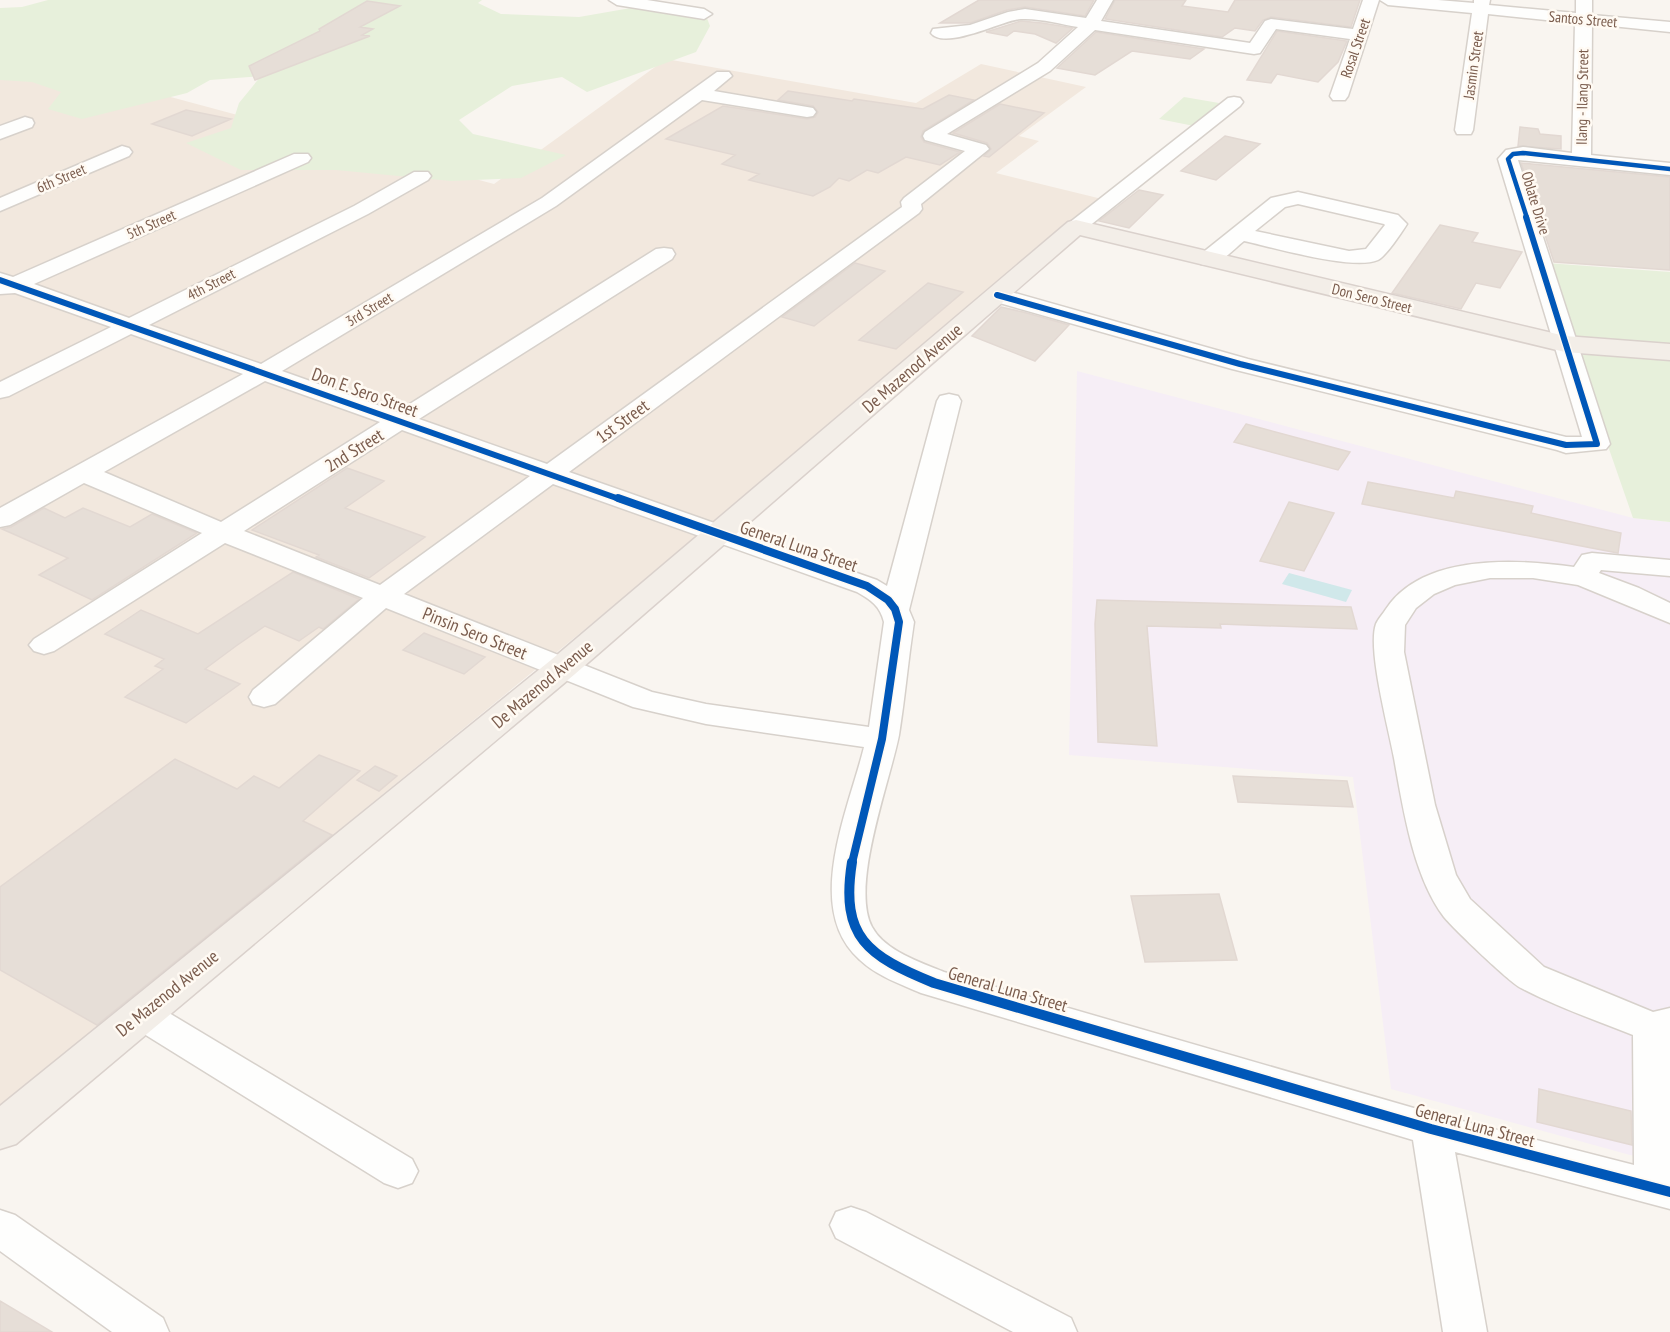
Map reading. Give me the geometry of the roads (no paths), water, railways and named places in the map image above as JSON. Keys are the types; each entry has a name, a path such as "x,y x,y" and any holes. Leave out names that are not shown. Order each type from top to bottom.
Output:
{"main road":[{"name":"Don Sero Street","path":"1076,227 1565,344 1670,351"},
{"name":"De Mazenod Avenue","path":"0,1131 562,667 1076,227"}],"street":[{"path":"617,0 704,14"},
{"name":"Rosal Street","path":"1339,96 1371,0"},
{"name":"Santos Street","path":"1388,0 1481,5 1583,20 1670,27"},
{"name":"Ilang - Ilang Street","path":"1581,159 1584,0"},
{"path":"1091,24 1100,2"},
{"name":"Jasmin Street","path":"1464,130 1481,5"},
{"path":"939,33 979,28 1020,14 1254,49 1270,24 1360,35"},
{"name":"1st Street","path":"264,697 383,596 912,209 911,202 979,149 932,136 1044,67 1091,24"},
{"name":"3rd Street","path":"0,519 264,372 549,202 723,76"},
{"path":"700,94 807,112"},
{"path":"1076,227 1234,102"},
{"path":"0,133 26,123"},
{"name":"6th Street","path":"0,205 122,152"},
{"name":"Oblate Drive","path":"1565,344 1508,159 1513,154 1523,153 1670,169"},
{"name":"5th Street","path":"4,285 301,158"},
{"name":"4th Street","path":"0,391 361,210 421,176"},
{"path":"0,181 31,191"},
{"path":"1209,259 1278,202 1298,198 1390,219 1397,224 1372,255 1363,257 1349,257 1240,234"},
{"name":"2nd Street","path":"44,645 664,254"},
{"name":"Don E. Sero Street","path":"4,285 264,372 718,533"},
{"path":"997,295 1251,367 1566,445 1597,444 1565,344"},
{"path":"896,608 949,402"},
{"name":"Pinsin Sero Street","path":"84,473 222,532 644,700 706,714 882,739"},
{"name":"General Luna Street","path":"718,533 867,586 887,597 896,608 899,622 882,739 854,858 848,898 852,919 861,937 875,953 897,968 934,983 1431,1129 1662,1190"},
{"path":"1583,577 1592,561 1670,568"},
{"path":"1662,1190 1661,1024 1580,999 1531,977 1457,908 1439,875 1421,814 1389,652 1390,625 1405,602 1424,588 1448,578 1490,570 1533,570 1583,577 1629,594 1670,614"},
{"path":"141,1014 398,1171"},
{"path":"1431,1129 1465,1332"},
{"path":"851,1225 1055,1332"},
{"path":"0,1228 147,1332"}],"water":[{"path":"1289,573 1352,590 1346,602 1282,584"}]}
